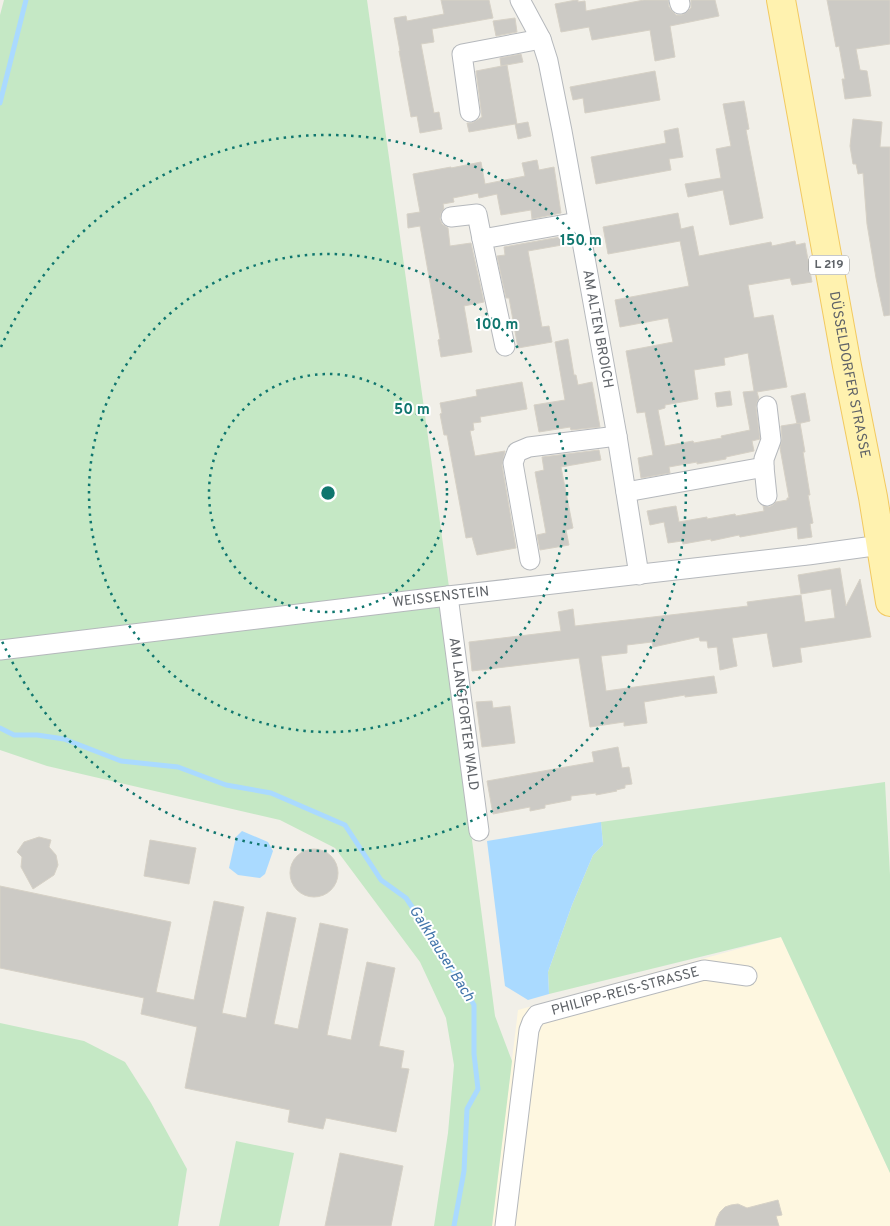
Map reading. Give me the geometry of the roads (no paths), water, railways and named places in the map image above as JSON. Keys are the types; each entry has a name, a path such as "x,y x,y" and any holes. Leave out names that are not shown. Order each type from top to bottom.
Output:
{"main road":[{"name":"DÜSSELDORFER STRASSE","path":"781,0 847,366 873,497 886,543 890,602"}],"street":[{"name":"AM ALTEN BROICH","path":"520,0 541,39 548,61 617,436 639,575"},
{"path":"470,112 462,54 541,39"},
{"path":"451,217 477,214 505,346"},
{"path":"482,238 578,222"},
{"path":"767,406 771,440 764,458 767,496"},
{"path":"530,560 513,463 517,452 529,447 617,436"},
{"path":"626,492 764,467"},
{"name":"WEISSENSTEIN","path":"0,650 808,555 886,543"},
{"name":"AM LANGFORTER WALD","path":"448,596 479,831"},
{"name":"PHILIPP-REIS-STRASSE","path":"505,1226 530,1030 532,1022 537,1015 704,970 747,976"}],"water":[{"path":"601,822 603,845 593,855 572,905 548,972 549,994 528,1000 505,986 487,841"},
{"path":"242,831 268,842 273,851 265,874 260,878 238,875 229,868 236,837"}],"waterway":[{"name":"Galkhauser Bach","path":"0,103 26,0"},
{"name":"Galkhauser Bach","path":"0,728 14,735 37,735 64,739 121,761 178,767 226,785 271,793 345,825 381,880 406,898 438,945 474,1005 474,1054 478,1089 467,1109 464,1171 454,1226"}]}
